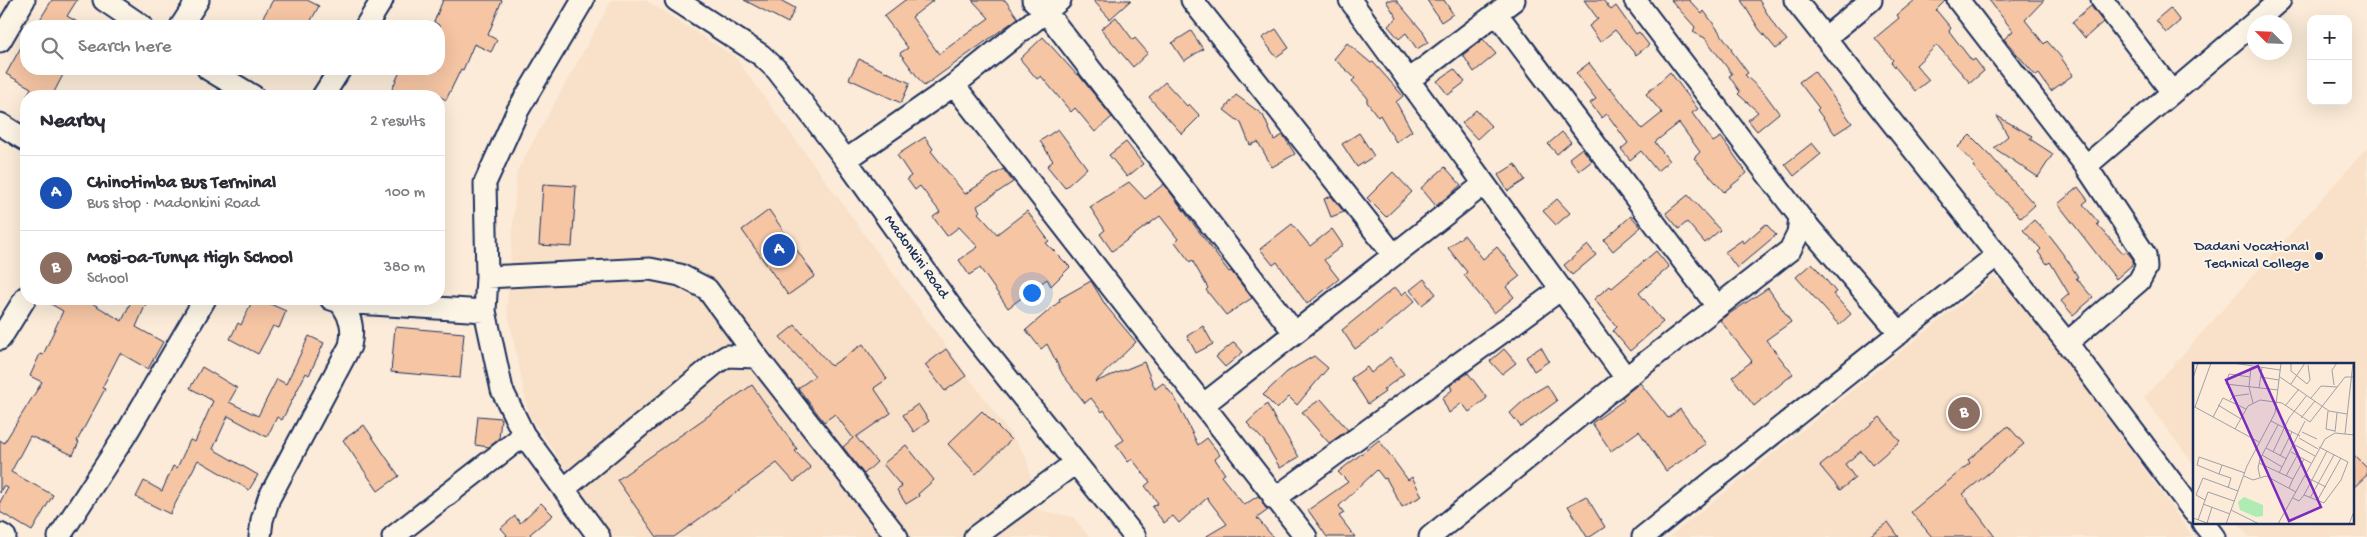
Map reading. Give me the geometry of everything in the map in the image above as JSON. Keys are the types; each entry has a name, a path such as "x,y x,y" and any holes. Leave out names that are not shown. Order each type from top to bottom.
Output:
{"street":[{"path":"0,41 24,0"},
{"path":"104,0 133,20"},
{"path":"185,20 198,0"},
{"path":"370,20 382,0"},
{"path":"583,0 518,110 485,184 488,277 485,311 502,390 524,435 599,537"},
{"name":"Madonkini Road","path":"676,0 761,55 802,100 956,314 1135,537"},
{"path":"1192,0 1393,254"},
{"path":"1350,0 1626,378"},
{"path":"1409,80 1514,0"},
{"path":"1635,0 1800,217 1900,333"},
{"path":"1795,0 1996,256 2067,343 2193,511"},
{"path":"1825,38 1871,0"},
{"path":"1958,0 2086,166 2145,255 2146,268 2139,281 2067,343"},
{"path":"2102,0 2172,92"},
{"path":"2257,15 2280,0"},
{"path":"846,160 954,85 1046,4 1294,332"},
{"path":"1497,14 1717,306"},
{"path":"2086,166 2247,24"},
{"path":"218,75 244,90"},
{"path":"327,90 336,75"},
{"path":"954,85 1274,499 1306,537"},
{"path":"0,124 20,136"},
{"path":"1203,406 1294,332 1484,184"},
{"path":"1430,537 1626,378 1790,250 1798,234 1800,217"},
{"path":"1642,537 1996,256"},
{"path":"488,277 650,270 680,275 707,289 757,357 897,537"},
{"path":"1274,499 1561,289"},
{"path":"0,339 21,305"},
{"path":"59,537 126,434 201,305"},
{"path":"260,537 262,520 270,498 350,346 353,332 350,317 339,305"},
{"path":"403,305 485,311"},
{"path":"564,489 716,363 727,356 757,357"},
{"path":"392,537 524,435"},
{"path":"975,537 1075,463"},
{"path":"2204,524 2214,537"},
{"path":"0,534 5,537"}],"shaded area":[{"path":"612,0 645,0 735,57 1026,456 1038,510 1073,517 1089,537 613,537 529,415 507,308 517,171"},
{"name":"Dadani Vocational Technical College","path":"2367,148 2367,537 2249,537 2239,524 2354,524 2354,363 2193,363 2193,464 2144,398"},
{"path":"1993,278 2014,288 2193,537 1669,537"}],"building":[{"path":"52,0 77,0 67,16 74,20 40,20"},
{"path":"273,0 307,0 319,6 311,20 261,20"},
{"path":"443,0 502,0 488,35 497,40 491,52 474,44 463,70 461,69 446,100 445,90 392,90 398,75 445,75 445,20 435,20"},
{"path":"744,0 780,0 795,8 788,23"},
{"path":"905,0 934,0 912,17 939,54 989,18 972,0 1005,0 1018,18 924,86 900,53 908,48 884,16"},
{"path":"1093,0 1131,0 1110,19"},
{"path":"1387,0 1396,0 1424,33 1428,42 1417,49 1406,33 1399,39 1388,26 1397,18"},
{"path":"1427,0 1444,0 1453,14 1441,22"},
{"path":"1584,0 1603,0 1611,10 1616,6 1636,34 1639,32 1649,45 1636,55 1615,30 1600,42 1589,26 1598,19"},
{"path":"1671,0 1689,0 1702,14 1704,11 1748,73 1745,75 1765,94 1779,113 1757,131 1748,120 1758,112 1738,94 1740,92 1729,76 1732,74 1705,38 1693,32 1695,27"},
{"path":"1741,0 1759,0 1776,28 1787,40 1776,49 1759,29"},
{"path":"1915,0 1946,0 1936,10 1951,28 1949,31 1972,61 1975,59 1984,71 1970,83 1937,45 1916,65 1929,80 1915,91 1891,62 1893,60 1875,38 1899,18 1897,15"},
{"path":"1989,0 2044,0 2025,20 2044,44 2047,41 2073,75 2051,91 2039,74 2036,76 2004,39 2013,31"},
{"path":"2091,6 2103,22 2085,38 2072,22"},
{"path":"2170,8 2180,21 2166,33 2156,20"},
{"path":"1116,17 1133,40 1135,38 1148,53 1133,67 1101,29"},
{"path":"1276,29 1289,48 1276,57 1262,38"},
{"path":"1191,31 1203,49 1184,61 1172,43"},
{"path":"1043,37 1078,74 1112,117 1095,132 1075,108 1071,112 1041,76 1037,79 1020,59"},
{"path":"1483,39 1496,54 1474,72 1463,55"},
{"path":"1347,43 1371,63 1373,62 1403,96 1396,102 1412,131 1396,142 1380,115 1378,117 1367,102 1367,97 1352,81 1355,78 1334,59"},
{"path":"20,49 20,75 63,75 55,90 30,90 31,88 6,74"},
{"path":"859,59 910,83 901,103 849,79"},
{"path":"1589,63 1642,129 1662,113 1646,94 1670,72 1698,109 1692,113 1713,142 1721,137 1747,173 1724,192 1694,158 1700,152 1679,123 1655,142 1669,161 1657,171 1641,151 1630,160 1621,149 1628,143 1607,114 1602,118 1590,103 1596,99 1576,73"},
{"path":"1454,69 1465,82 1448,95 1437,81"},
{"path":"1814,71 1852,123 1835,134 1817,110 1819,108 1799,82"},
{"path":"1165,82 1187,106 1189,104 1200,116 1182,134 1149,97"},
{"path":"1236,95 1263,115 1274,140 1283,135 1295,154 1272,167 1258,142 1250,145 1241,123 1224,110"},
{"path":"1476,110 1491,126 1477,139 1462,123"},
{"path":"1997,116 2032,136 2030,139 2053,154 2038,177 1994,148 2008,136"},
{"path":"1058,129 1087,168 1065,188 1047,166 1053,161 1040,141"},
{"path":"1562,132 1571,142 1557,154 1548,144"},
{"path":"1359,133 1374,156 1357,167 1342,144"},
{"path":"1970,135 2035,205 2021,218 1983,179 1973,166 1975,165 1958,147"},
{"path":"925,137 933,149 931,151 965,194 1003,169 1013,182 977,206 980,211 978,213 997,234 1027,211 1049,241 1046,243 1070,267 1051,286 1047,279 1008,308 980,268 969,275 959,260 978,247 959,227 947,236 933,217 940,212 920,186 915,190 907,179 911,176 897,155"},
{"path":"1126,142 1143,164 1127,177 1109,155"},
{"path":"1812,143 1821,154 1794,176 1785,164"},
{"path":"1582,148 1592,161 1579,171 1569,158"},
{"path":"1515,164 1525,180 1508,191 1498,175"},
{"path":"1445,167 1461,185 1436,206 1421,188"},
{"path":"1393,172 1412,192 1386,217 1367,198"},
{"path":"1129,182 1145,199 1164,184 1229,272 1231,271 1252,298 1226,315 1206,290 1208,288 1192,260 1190,262 1175,242 1178,239 1160,216 1112,251 1100,234 1105,230 1090,207"},
{"path":"543,184 576,186 572,247 539,245"},
{"path":"2078,187 2088,200 2083,204 2099,223 2097,224 2123,253 2126,251 2133,259 2133,264 2116,279 2058,204"},
{"path":"1688,195 1720,230 1705,243 1687,222 1679,229 1666,213"},
{"path":"1331,196 1344,212 1331,217 1324,199"},
{"path":"1557,199 1570,213 1556,225 1543,211"},
{"path":"769,210 815,276 788,295 742,230"},
{"path":"1631,216 1641,227 1613,251 1604,240"},
{"path":"2034,220 2051,238 2078,277 2076,278 2093,298 2073,315 2061,301 2069,294 2050,262 2047,264 2038,252 2041,249 2023,230"},
{"path":"1292,224 1310,246 1332,229 1343,245 1324,260 1339,279 1307,304 1277,262 1273,265 1260,249"},
{"path":"1766,224 1776,235 1737,268 1725,252 1742,240 1744,243"},
{"path":"1464,235 1483,259 1497,247 1520,276 1506,287 1514,297 1494,313 1464,275 1467,272 1448,248"},
{"path":"1588,245 1596,255 1572,275 1564,265"},
{"path":"1656,251 1669,267 1639,293 1663,322 1630,351 1613,331 1617,327 1594,299 1610,286 1612,288"},
{"path":"1812,263 1836,292 1833,294 1851,314 1839,325 1796,277"},
{"path":"1424,279 1436,294 1422,305 1410,290"},
{"path":"1091,281 1106,306 1136,342 1095,382 1144,362 1155,389 1163,383 1175,398 1198,445 1207,438 1220,455 1215,459 1225,474 1221,476 1244,505 1258,496 1262,500 1268,510 1257,518 1273,537 1205,537 1227,524 1207,498 1179,523 1173,516 1164,523 1152,507 1158,503 1145,486 1150,482 1132,459 1128,462 1116,445 1124,440 1104,410 1102,412 1091,398 1085,403 1063,375 1047,344 1041,349 1026,330 1060,301 1059,299"},
{"path":"1395,287 1402,295 1406,291 1415,301 1382,330 1355,349 1342,330"},
{"path":"1768,288 1791,322 1766,340 1793,374 1754,406 1732,377 1752,361 1720,320"},
{"path":"52,305 95,305 122,321 129,305 145,305 136,327 163,342 148,369 120,353 102,388 105,389 77,441 79,442 73,455 30,436 11,472 53,495 32,531 0,512 0,502 8,488 3,486 0,493 0,440 4,443 42,382 30,376 40,354 43,355 63,311"},
{"path":"250,305 272,305 286,311 279,328 273,326 258,354 230,339 238,323 241,325"},
{"path":"795,325 831,366 863,344 887,379 874,388 891,413 856,437 877,462 864,474 843,447 853,438 835,414 824,422 798,388 815,376 780,337"},
{"path":"1203,326 1213,344 1196,353 1187,336"},
{"path":"395,327 464,333 460,378 391,372"},
{"path":"309,336 324,343 309,375 306,373 282,420 277,417 267,437 228,416 213,449 258,475 249,490 198,460 170,514 136,497 144,481 162,491 173,466 177,468 190,440 195,442 213,401 190,388 202,367 237,388 229,402 258,416 277,379 286,384"},
{"path":"1234,342 1243,352 1225,367 1216,357"},
{"path":"1541,347 1549,361 1534,371 1526,357"},
{"path":"946,349 966,376 945,391 925,365"},
{"path":"1504,349 1516,363 1502,374 1490,361"},
{"path":"1314,356 1328,368 1297,405 1289,397 1277,409 1263,395 1287,372"},
{"path":"1390,357 1404,374 1383,390 1385,392 1368,404 1351,378 1367,367 1371,373"},
{"path":"1468,373 1487,398 1469,412 1462,403 1449,413 1442,398 1452,390 1450,385"},
{"path":"1640,383 1668,418 1680,409 1706,444 1666,471 1639,431 1611,451 1592,423 1624,400 1622,397"},
{"path":"752,385 797,449 795,451 811,468 794,482 777,463 674,537 657,537 617,480"},
{"path":"1547,385 1557,401 1521,427 1510,413 1530,395"},
{"path":"1321,399 1348,430 1329,443 1302,412"},
{"path":"918,404 929,421 914,432 903,415"},
{"path":"1267,404 1279,427 1281,427 1299,457 1280,468 1264,441 1247,423"},
{"path":"982,411 1011,440 976,474 948,444"},
{"path":"478,416 501,418 499,439 489,447 475,445"},
{"path":"1880,417 1900,441 1872,465 1861,451 1845,464 1855,478 1840,490 1820,466"},
{"path":"364,425 399,476 378,491 343,440"},
{"path":"2008,426 2024,444 1963,494 1995,537 1932,537 1911,512 1970,463 1968,460"},
{"path":"1379,440 1408,480 1412,477 1422,496 1402,507 1386,478 1384,479 1377,470 1339,506 1344,513 1339,516 1355,537 1327,537 1308,510 1348,482 1338,472"},
{"path":"906,445 934,480 918,494 919,496 906,504 897,490 902,487 883,464"},
{"path":"2354,455 2367,468 2367,475 2354,487"},
{"path":"1586,496 1605,527 1590,537 1587,537 1568,506"},
{"path":"541,503 553,515 530,534 532,537 505,537 507,535 501,528 515,516 520,523"},
{"path":"1888,522 1899,537 1868,537"}],"place":[{"name":"Chinotimba Bus Terminal","path":"779,250"},
{"name":"Dadani Vocational Technical College","path":"2319,256"},
{"name":"Mosi-oa-Tunya High School","path":"1964,413"}]}
